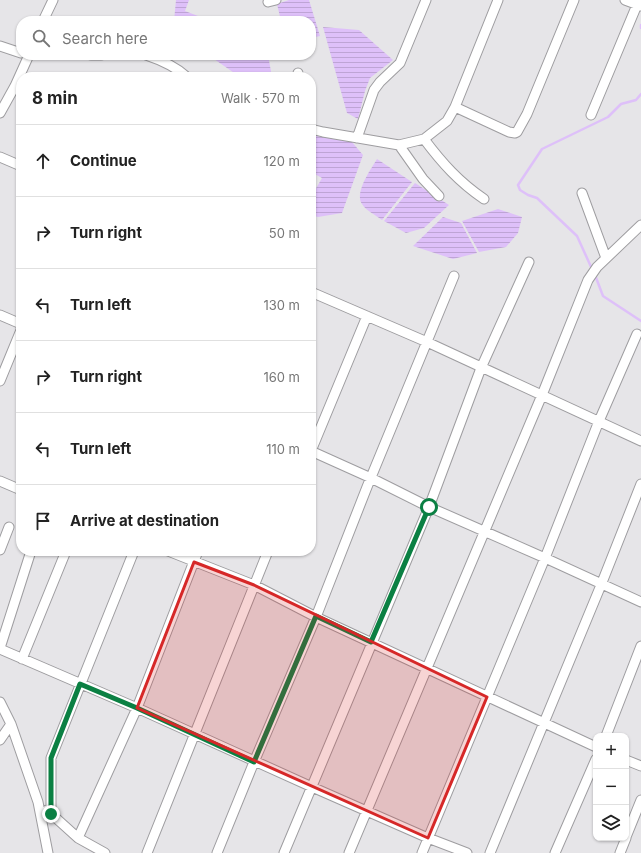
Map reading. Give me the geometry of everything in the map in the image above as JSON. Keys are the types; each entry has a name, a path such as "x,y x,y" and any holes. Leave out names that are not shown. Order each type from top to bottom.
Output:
{"street":[{"path":"46,16 54,0"},
{"path":"357,138 374,90 380,82 400,63 426,0"},
{"path":"316,130 399,145 424,139 447,121 455,107 498,0"},
{"path":"455,107 510,132 517,132 527,114 574,0"},
{"path":"591,115 639,4 625,0"},
{"path":"0,46 16,52"},
{"path":"22,72 25,60"},
{"path":"160,60 181,72"},
{"path":"0,113 16,89"},
{"path":"424,139 448,169 468,189 484,199"},
{"path":"399,145 423,179 439,196"},
{"path":"0,157 16,164"},
{"path":"582,193 606,258"},
{"path":"349,853 542,395 588,280 606,258 641,225"},
{"path":"284,853 371,642 429,507 481,368 529,262"},
{"path":"217,853 316,616 454,276"},
{"path":"316,294 427,342 641,441"},
{"path":"0,315 16,322"},
{"path":"316,439 367,316"},
{"path":"422,853 545,558 599,421 637,334"},
{"path":"0,381 16,342"},
{"path":"316,453 371,478 429,507 641,602"},
{"path":"0,481 16,488"},
{"path":"490,853 602,585 641,484"},
{"path":"0,550 9,527"},
{"path":"29,556 0,649 196,734 254,762 428,838 467,853"},
{"path":"22,659 64,556"},
{"path":"51,814 51,758 132,556"},
{"path":"180,556 254,586 427,669 593,746"},
{"path":"78,838 137,708 196,556"},
{"path":"148,853 266,556"},
{"path":"607,733 641,646"},
{"path":"0,702 11,724 38,802 48,853"},
{"path":"0,740 11,724"},
{"path":"629,761 641,766"},
{"path":"555,853 593,766"},
{"path":"629,830 641,800"},
{"path":"38,802 78,838 105,853"},
{"path":"620,853 625,841"}],"highlighted area":[{"path":"194,562 254,585 487,697 428,838 137,708"}],"shaded area":[{"path":"176,0 189,0 185,11 198,16 174,16"},
{"path":"289,0 309,0 314,16 280,16 277,4"},
{"path":"316,23 320,36 316,37"},
{"path":"323,27 359,30 393,60 370,78 358,119 347,113"},
{"path":"215,60 269,60 271,72 233,72"},
{"path":"316,136 352,142 363,155 342,213 316,216 316,188 322,178 316,175"},
{"path":"377,159 412,182 382,220 366,209 360,199 364,181"},
{"path":"415,183 449,205 424,228 406,233 384,221"},
{"path":"498,209 522,217 518,233 506,247 479,252 462,221"},
{"path":"443,217 461,223 477,253 453,259 413,246"}],"waterway":[{"path":"592,269 577,236 537,198 520,190 518,185 542,149 608,117 621,104 636,100 641,94"},
{"path":"595,275 603,296 641,321"}],"route":[{"path":"51,814 51,758 80,684 196,734 254,762 316,616 371,642 429,507"}]}
